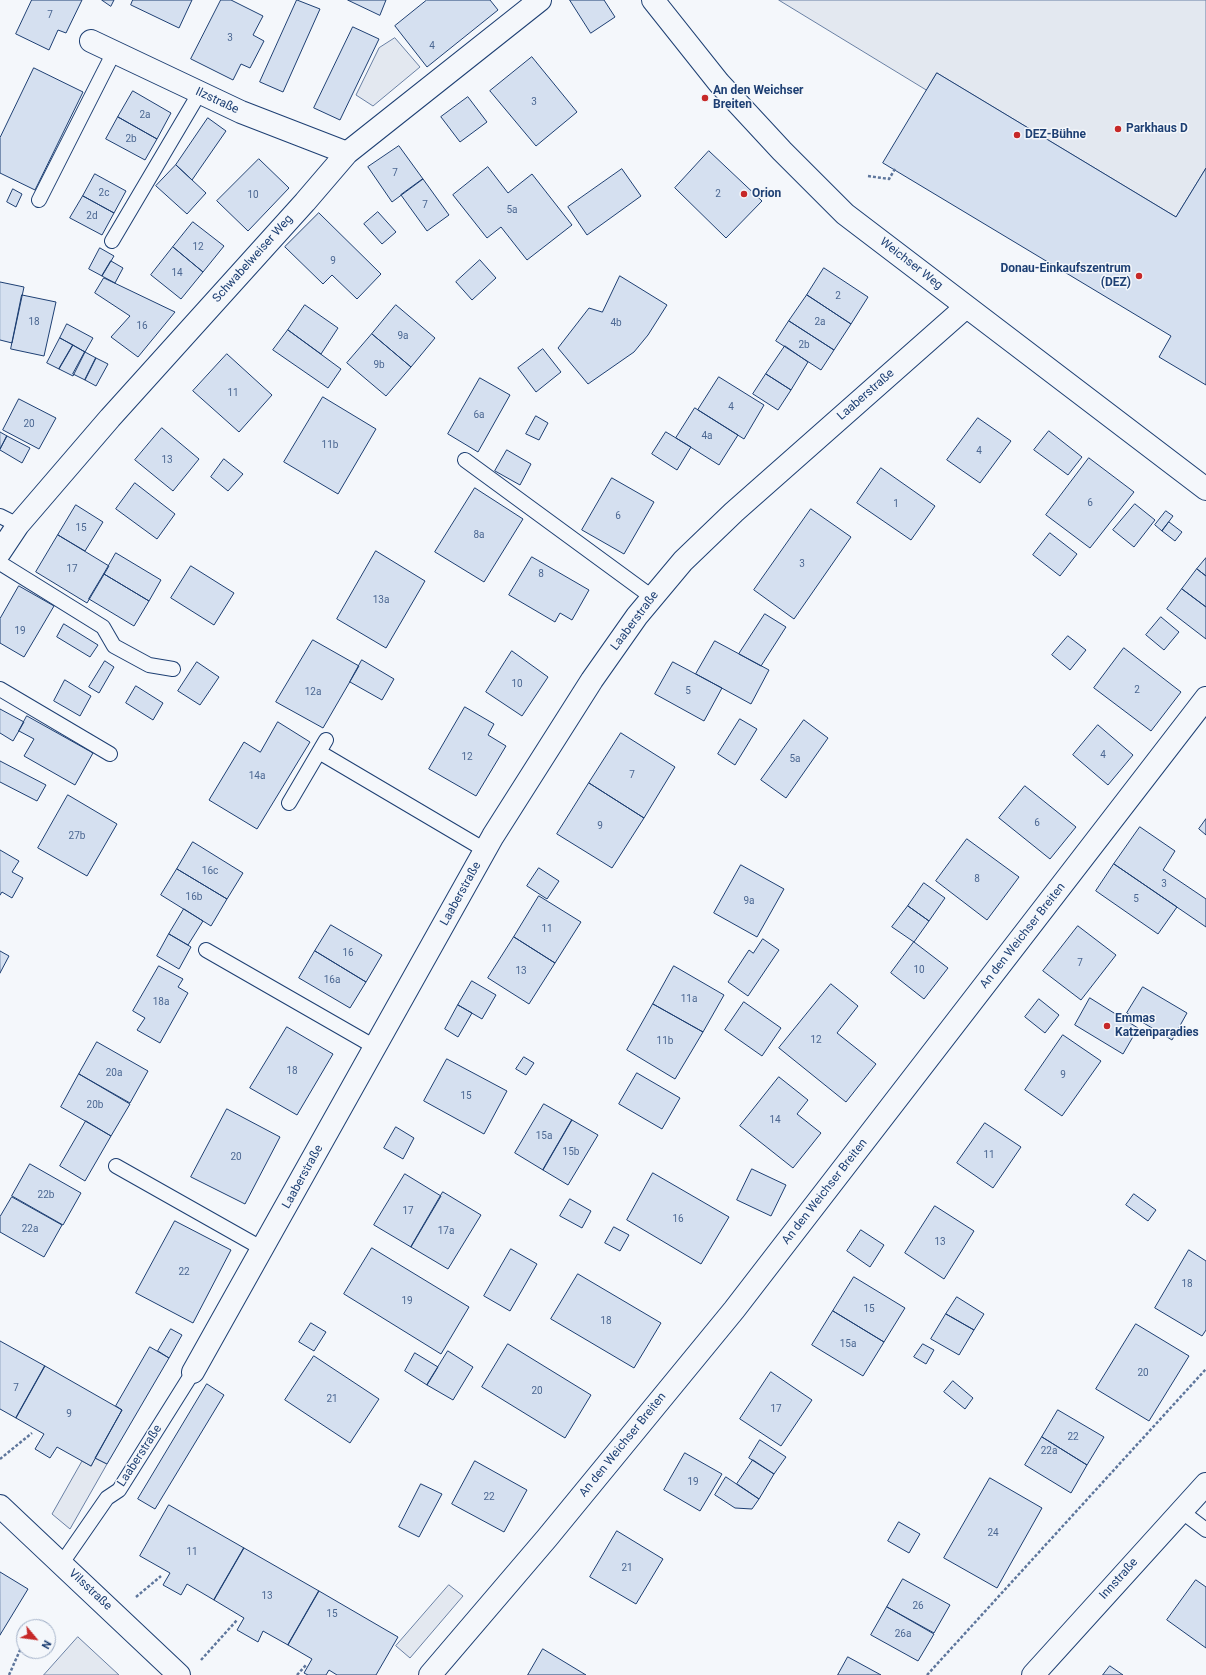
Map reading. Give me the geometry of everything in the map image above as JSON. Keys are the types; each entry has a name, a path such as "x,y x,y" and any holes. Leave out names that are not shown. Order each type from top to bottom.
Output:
{"street":[{"name":"Schwabelweiser Weg","path":"0,552 9,520 110,418 347,153 540,0"},
{"name":"Weichser Weg","path":"653,0 719,83 782,151 835,204 966,307 1206,489"},
{"name":"Ilzstraße","path":"91,41 241,112 347,153"},
{"name":"Laaberstraße","path":"193,1372 486,850 592,680 637,616 683,561 734,512 966,307"},
{"name":"An den Weichser Breiten","path":"430,1675 548,1538 734,1310 1206,698"},
{"name":"Innstraße","path":"1033,1675 1206,1484"},
{"name":"Vilsstraße","path":"0,1506 116,1615 188,1669"}],"lane":[{"path":"39,200 114,52"},
{"path":"112,240 200,92"},
{"path":"465,460 652,597"},
{"path":"0,563 103,626 114,646 148,665 174,669"},
{"path":"0,688 110,754"},
{"path":"289,803 323,746 486,850"},
{"path":"206,950 375,1047"},
{"path":"116,1166 263,1249"},
{"name":"Laaberstraße","path":"62,1563 107,1498 119,1490 193,1372"},
{"path":"1181,1511 1206,1530"}],"path":[{"path":"868,176 889,179 895,170"},
{"path":"927,1675 1206,1369"},
{"path":"0,1459 32,1433"},
{"path":"116,1615 161,1576"},
{"path":"188,1669 237,1620"},
{"path":"9,1675 16,1659"},
{"path":"298,1675 306,1665"}],"shaded area":[{"name":"Parkhaus D","path":"779,0 1206,0 1206,168 1176,217 937,73 927,90"},
{"path":"395,38 420,67 373,106 356,95 379,48"},
{"path":"95,1458 107,1464 70,1529 52,1514 82,1461 91,1466"},
{"path":"449,1585 463,1596 410,1658 396,1646"},
{"path":"78,1637 119,1675 44,1675"}],"building":[{"path":"32,0 82,0 66,33 58,30 49,50 16,34"},
{"path":"102,0 114,0 111,6"},
{"path":"133,0 192,0 179,28 131,5"},
{"path":"221,0 231,0 263,16 253,35 264,41 250,68 241,64 233,80 191,59"},
{"path":"297,0 320,9 283,92 260,82"},
{"path":"348,0 386,0 380,15"},
{"path":"427,0 490,0 498,10 427,67 395,26"},
{"path":"570,0 604,0 615,17 591,33"},
{"path":"353,27 379,39 340,120 314,108"},
{"path":"532,57 577,112 536,146 490,91"},
{"path":"34,68 83,92 35,190 0,173 0,138"},
{"name":"Donau-Einkaufszentrum (DEZ)","path":"937,73 1176,217 1206,168 1206,385 1159,357 1171,336 883,163"},
{"path":"133,91 171,113 157,139 118,117"},
{"path":"468,97 487,122 460,142 441,117"},
{"path":"118,117 157,139 145,160 106,139"},
{"path":"208,118 226,131 192,180 176,165"},
{"path":"399,146 423,179 392,202 368,167"},
{"path":"709,151 762,201 726,238 675,188"},
{"path":"259,159 289,188 248,231 217,201"},
{"path":"176,165 206,193 187,214 156,186"},
{"path":"488,167 508,193 532,174 572,225 527,260 501,227 487,238 453,195"},
{"path":"622,169 641,196 587,235 568,207"},
{"path":"95,174 126,191 114,213 83,196"},
{"path":"423,179 449,215 427,231 401,195"},
{"path":"13,189 22,194 16,207 7,202"},
{"path":"83,196 114,213 102,235 70,218"},
{"path":"378,212 396,232 382,244 364,224"},
{"path":"319,213 381,274 357,299 332,275 323,284 285,247"},
{"path":"193,222 224,246 203,272 173,247"},
{"path":"173,247 203,272 181,299 151,275"},
{"path":"100,248 114,256 102,276 89,269"},
{"path":"480,260 496,278 472,300 456,282"},
{"path":"111,261 123,268 115,283 102,276"},
{"path":"824,268 868,297 851,324 807,295"},
{"path":"620,276 667,305 648,335 634,352 588,384 558,348 589,308 602,312"},
{"path":"104,278 175,312 138,357 111,337 130,316 95,293"},
{"path":"0,282 24,287 12,343 0,340"},
{"path":"22,295 56,302 44,356 11,349"},
{"path":"807,295 851,324 834,350 789,321"},
{"path":"305,305 338,328 321,354 288,330"},
{"path":"396,305 435,338 411,367 372,334"},
{"path":"789,321 834,350 821,370 776,341"},
{"path":"67,324 93,338 85,352 60,338"},
{"path":"288,330 341,369 328,388 273,350"},
{"path":"372,334 411,367 386,396 347,363"},
{"path":"60,338 73,345 59,369 47,363"},
{"path":"73,345 85,352 73,376 59,369"},
{"path":"785,346 808,362 791,390 766,374"},
{"path":"543,349 561,372 536,392 518,368"},
{"path":"85,352 96,358 85,380 73,374"},
{"path":"227,354 272,395 239,432 193,391"},
{"path":"96,358 108,364 96,386 85,380"},
{"path":"766,374 791,390 778,410 753,394"},
{"path":"719,377 764,405 744,439 698,410"},
{"path":"480,378 510,395 478,452 448,434"},
{"path":"323,397 376,429 338,494 284,462"},
{"path":"19,399 56,418 39,449 3,430"},
{"path":"695,408 738,435 719,465 676,438"},
{"path":"536,416 548,423 539,440 526,434"},
{"path":"978,418 1011,441 980,483 947,460"},
{"path":"162,428 199,459 173,491 135,460"},
{"path":"1049,431 1082,457 1068,475 1034,450"},
{"path":"0,432 7,436 0,449"},
{"path":"666,432 691,447 677,470 652,454"},
{"path":"7,436 30,448 22,463 0,450"},
{"path":"507,450 531,464 520,485 495,471"},
{"path":"1089,458 1134,492 1090,548 1046,515"},
{"path":"224,459 243,474 228,491 211,477"},
{"path":"881,468 935,506 911,540 857,503"},
{"path":"612,478 654,502 624,554 582,530"},
{"path":"135,483 175,514 157,539 116,509"},
{"path":"475,488 523,519 484,582 435,552"},
{"path":"1135,504 1155,520 1134,547 1113,530"},
{"path":"76,505 103,522 85,551 58,535"},
{"path":"811,509 851,537 794,619 754,590"},
{"path":"1166,511 1173,516 1162,531 1155,525"},
{"path":"1169,522 1182,532 1175,541 1162,531"},
{"path":"1050,533 1077,554 1060,576 1033,555"},
{"path":"58,535 109,566 87,603 36,572"},
{"path":"376,551 425,581 386,648 337,619"},
{"path":"116,553 161,580 149,601 104,574"},
{"path":"532,557 589,590 572,620 560,613 555,622 509,595"},
{"path":"1206,558 1206,576 1197,569"},
{"path":"191,566 234,593 214,625 171,598"},
{"path":"1197,569 1206,576 1206,607 1182,589"},
{"path":"104,574 149,601 134,626 89,599"},
{"path":"19,586 54,606 24,657 0,643 0,619"},
{"path":"1182,589 1206,607 1206,639 1167,609"},
{"path":"765,614 786,627 761,666 739,654"},
{"path":"1161,617 1179,632 1164,650 1146,635"},
{"path":"64,624 98,645 90,657 57,637"},
{"path":"1068,636 1086,650 1070,670 1052,655"},
{"path":"313,640 359,666 323,728 276,702"},
{"path":"715,641 769,670 751,704 696,674"},
{"path":"1124,648 1181,692 1151,731 1094,688"},
{"path":"512,651 548,677 522,716 486,692"},
{"path":"362,660 394,679 382,700 350,682"},
{"path":"105,661 114,667 99,693 89,687"},
{"path":"197,662 219,677 200,705 178,691"},
{"path":"673,662 722,688 704,721 655,694"},
{"path":"65,680 91,696 80,716 54,701"},
{"path":"136,686 163,703 153,720 126,703"},
{"path":"465,707 494,724 488,735 506,746 476,796 429,769"},
{"path":"0,709 24,722 13,741 0,733"},
{"path":"27,716 93,753 75,785 24,756 34,739 19,731"},
{"path":"740,719 757,729 735,765 718,754"},
{"path":"804,720 828,738 786,798 761,780"},
{"path":"278,722 310,742 257,829 209,800 244,742 260,752"},
{"path":"1098,725 1133,755 1108,785 1073,755"},
{"path":"621,733 675,767 644,818 589,783"},
{"path":"0,761 46,785 37,801 0,782"},
{"path":"589,783 644,818 612,868 557,834"},
{"path":"1025,786 1076,827 1050,859 999,818"},
{"path":"68,795 117,824 87,876 38,848"},
{"path":"1206,819 1206,835 1199,829"},
{"path":"1140,827 1175,851 1163,870 1206,899 1206,927 1114,864"},
{"path":"967,839 1019,877 987,920 936,881"},
{"path":"193,842 243,873 227,899 177,869"},
{"path":"0,850 19,861 12,872 23,878 12,898 2,892 0,895"},
{"path":"1114,864 1177,907 1158,934 1096,891"},
{"path":"741,865 784,889 757,937 714,913"},
{"path":"539,868 559,881 547,899 527,886"},
{"path":"177,869 227,899 211,926 161,895"},
{"path":"924,883 945,898 929,921 908,906"},
{"path":"539,896 581,922 555,963 514,937"},
{"path":"908,906 929,921 914,942 892,927"},
{"path":"184,909 203,921 188,945 169,934"},
{"path":"331,925 382,955 366,982 315,951"},
{"path":"1078,926 1116,955 1081,1000 1043,971"},
{"path":"169,934 191,947 179,969 157,956"},
{"path":"514,937 555,963 529,1004 488,978"},
{"path":"763,939 779,950 748,996 728,982 749,950 753,953"},
{"path":"914,942 948,968 924,999 891,973"},
{"path":"0,951 9,956 0,973"},
{"path":"315,951 366,982 350,1008 299,978"},
{"path":"159,966 183,979 178,987 188,993 160,1043 137,1030 145,1018 133,1011"},
{"path":"674,966 724,995 703,1032 653,1004"},
{"path":"472,981 496,995 482,1019 458,1005"},
{"path":"831,984 858,1006 837,1033 876,1064 846,1102 779,1048"},
{"path":"1143,987 1187,1013 1172,1040 1127,1013"},
{"name":"Emmas Katzenparadies","path":"1090,998 1138,1028 1123,1054 1075,1025"},
{"path":"1039,999 1059,1015 1045,1033 1025,1017"},
{"path":"744,1002 781,1028 762,1056 725,1030"},
{"path":"653,1004 703,1032 675,1079 627,1050"},
{"path":"458,1005 472,1013 458,1037 445,1029"},
{"path":"287,1027 333,1054 297,1115 250,1088"},
{"path":"1063,1035 1101,1061 1062,1116 1025,1090"},
{"path":"97,1042 148,1071 130,1103 79,1074"},
{"path":"524,1057 534,1063 526,1075 516,1069"},
{"path":"447,1059 507,1091 484,1134 424,1101"},
{"path":"637,1073 680,1098 662,1129 619,1104"},
{"path":"79,1074 130,1104 111,1136 61,1107"},
{"path":"779,1077 808,1100 797,1114 821,1133 793,1168 740,1126"},
{"path":"544,1104 572,1120 543,1170 515,1153"},
{"path":"227,1109 280,1137 245,1204 191,1177"},
{"path":"572,1120 598,1135 568,1185 543,1170"},
{"path":"86,1121 111,1136 85,1181 60,1166"},
{"path":"985,1123 1021,1147 993,1188 957,1163"},
{"path":"396,1127 414,1138 403,1159 384,1148"},
{"path":"30,1164 81,1193 63,1225 12,1196"},
{"path":"752,1169 786,1185 771,1216 737,1200"},
{"path":"653,1173 729,1217 701,1264 627,1220"},
{"path":"405,1174 441,1196 411,1247 374,1225"},
{"path":"443,1192 481,1215 448,1269 411,1247"},
{"path":"1134,1194 1156,1210 1148,1221 1126,1205"},
{"path":"12,1197 62,1225 44,1257 0,1232 0,1217"},
{"path":"570,1199 591,1211 582,1228 560,1216"},
{"path":"935,1206 974,1231 944,1279 905,1253"},
{"path":"175,1221 231,1250 193,1323 136,1293"},
{"path":"614,1227 629,1235 620,1251 605,1243"},
{"path":"861,1230 884,1245 870,1267 847,1251"},
{"path":"372,1248 469,1307 441,1354 344,1294"},
{"path":"511,1249 537,1264 510,1311 484,1296"},
{"path":"1189,1250 1206,1261 1206,1330 1202,1336 1155,1308"},
{"path":"578,1274 661,1323 634,1368 551,1319"},
{"path":"854,1277 905,1308 884,1342 833,1311"},
{"path":"957,1297 984,1314 974,1330 946,1314"},
{"path":"833,1311 884,1342 863,1376 812,1345"},
{"path":"946,1314 974,1330 959,1355 931,1339"},
{"path":"311,1323 326,1332 314,1351 299,1342"},
{"path":"1136,1324 1189,1356 1149,1421 1096,1389"},
{"path":"171,1329 182,1335 169,1358 158,1351"},
{"path":"0,1341 45,1366 16,1418 0,1409"},
{"path":"508,1344 591,1395 565,1438 482,1387"},
{"path":"923,1344 934,1350 926,1364 914,1357"},
{"path":"150,1347 169,1358 107,1464 95,1458 122,1410 116,1406"},
{"path":"448,1351 473,1367 453,1400 427,1385"},
{"path":"415,1353 438,1367 427,1385 405,1371"},
{"path":"314,1356 379,1399 350,1443 285,1400"},
{"path":"45,1366 122,1410 91,1466 57,1447 50,1458 35,1449 44,1434 16,1418"},
{"path":"771,1372 812,1400 781,1446 740,1419"},
{"path":"953,1381 973,1398 965,1409 944,1392"},
{"path":"207,1384 224,1395 155,1509 138,1499"},
{"path":"1058,1410 1104,1437 1087,1465 1042,1437"},
{"path":"1042,1437 1087,1465 1071,1493 1025,1465"},
{"path":"760,1440 786,1457 774,1474 749,1458"},
{"path":"685,1453 722,1474 700,1511 664,1490"},
{"path":"753,1460 774,1474 759,1499 737,1484"},
{"path":"475,1461 527,1490 504,1532 452,1504"},
{"path":"726,1477 759,1499 752,1509 735,1508 715,1495"},
{"path":"990,1478 1042,1508 997,1588 944,1558"},
{"path":"421,1484 442,1494 419,1537 399,1527"},
{"path":"169,1505 244,1548 214,1600 187,1584 181,1595 163,1585 170,1573 140,1556"},
{"path":"899,1522 920,1534 909,1553 888,1541"},
{"path":"617,1531 663,1559 636,1604 590,1577"},
{"path":"244,1548 319,1591 288,1645 263,1631 258,1642 237,1630 244,1618 214,1600"},
{"path":"0,1572 28,1589 0,1635"},
{"path":"903,1579 950,1605 934,1633 887,1607"},
{"path":"1196,1580 1206,1587 1206,1648 1167,1620"},
{"path":"319,1591 398,1637 376,1675 337,1675 329,1670 326,1675 308,1675 304,1673 312,1659 288,1645"},
{"path":"887,1607 934,1634 918,1661 871,1635"},
{"path":"543,1649 586,1675 528,1675"},
{"path":"848,1657 881,1675 838,1675"},
{"path":"1110,1666 1123,1675 1103,1675"}],"place":[{"name":"An den Weichser Breiten","path":"705,98"},
{"name":"Parkhaus D","path":"1118,129"},
{"name":"DEZ-Bühne","path":"1017,135"},
{"name":"Orion","path":"744,194"},
{"name":"Donau-Einkaufszentrum (DEZ)","path":"1139,276"},
{"name":"Emmas Katzenparadies","path":"1107,1026"}]}
